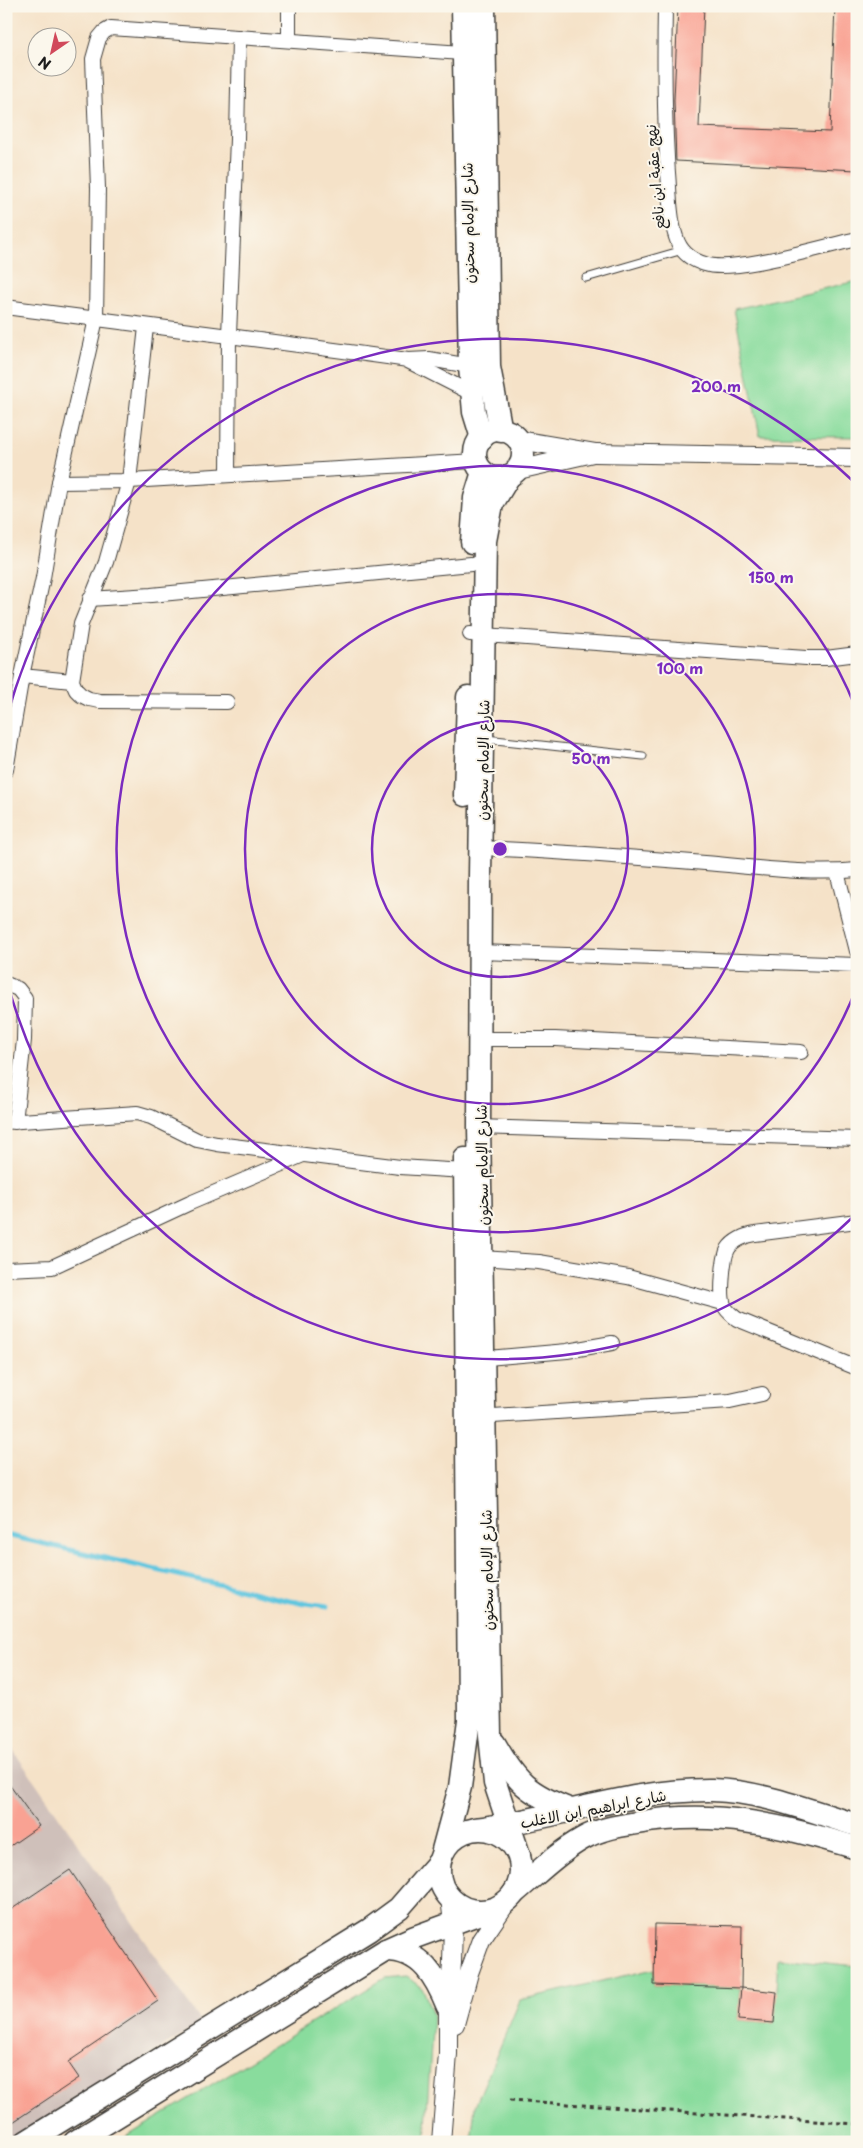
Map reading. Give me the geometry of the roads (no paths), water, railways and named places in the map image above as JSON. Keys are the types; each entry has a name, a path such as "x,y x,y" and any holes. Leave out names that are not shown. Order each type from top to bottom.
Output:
{"main road":[{"name":"شارع الإمام سحنون","path":"462,6 462,53 480,367 500,436"},
{"name":"شارع الإمام سحنون","path":"484,6 480,367 472,394 474,412 500,436"},
{"path":"500,436 523,450 523,460 514,473 500,478 491,477 480,467 477,445 500,436"},
{"name":"شارع الإمام سحنون","path":"475,1359 482,1258 479,1128 479,952 483,738 471,564 475,498 480,467"},
{"name":"شارع الإمام سحنون","path":"441,1856 458,1794 464,1764 469,1720 475,1359 465,1171 465,813 477,634 487,524 492,504 514,473"},
{"name":"شارع الإمام سحنون","path":"475,1417 490,1736 496,1783 518,1855"},
{"path":"490,1736 508,1768 524,1787 543,1800 571,1810"},
{"name":"شارع ابراهيم ابن الاغلب","path":"475,1829 509,1825 648,1794 713,1790 759,1796 857,1825"},
{"name":"شارع ابراهيم ابن الاغلب","path":"512,1896 549,1863 582,1838 614,1826 651,1820 702,1817 754,1821 857,1848"},
{"path":"26,2142 369,1930 399,1908 441,1856 451,1840 462,1832 475,1829 489,1829 501,1834 512,1843 518,1855 521,1868 520,1881 512,1896 498,1907 386,1950 75,2142"},
{"path":"441,1856 439,1875 443,1888 450,1898 460,1906 486,1911"},
{"path":"386,1950 402,1951 422,1962 436,1982 448,2006"}],"street":[{"path":"289,6 289,40"},
{"name":"نهج عقبة ابن نافع","path":"665,6 665,129 671,211 676,237 682,250"},
{"path":"6,770 59,482 96,319 98,188 93,59 99,38 104,32 112,28 462,53"},
{"path":"228,475 229,335 239,37"},
{"path":"682,250 699,262 720,267 744,264 857,238"},
{"path":"6,307 146,327 229,335 408,360 428,359 480,367"},
{"path":"146,327 129,481 106,562 81,624 72,681 76,690 89,700 227,702"},
{"path":"408,360 472,394"},
{"path":"500,436 596,452 857,458"},
{"path":"514,473 596,452"},
{"path":"59,482 480,467"},
{"path":"90,599 151,595 471,564"},
{"path":"477,634 806,658 826,658 857,654"},
{"path":"22,676 72,681"},
{"path":"480,848 838,872 857,870"},
{"path":"838,872 857,951"},
{"path":"479,952 857,965"},
{"path":"6,984 18,989 25,998 24,1040 10,1122 137,1113 151,1116 197,1140 400,1167 465,1171"},
{"path":"480,1039 555,1039 801,1052"},
{"path":"479,1128 857,1139"},
{"path":"6,1269 52,1267 190,1203 304,1154"},
{"path":"857,1221 755,1234 741,1238 728,1248 725,1256 723,1303 727,1310 737,1319 857,1368"},
{"path":"482,1258 539,1262 628,1277 723,1303"},
{"path":"475,1359 567,1351 612,1343"},
{"path":"475,1417 730,1401 762,1394"},
{"path":"448,2054 469,1973 481,1940 512,1896"},
{"path":"440,2142 448,2054 448,2006 453,1923 450,1898"}],"lane":[{"path":"586,278 682,250"},
{"path":"483,738 643,756"}],"waterway":[{"path":"6,1535 290,1601 328,1606"}]}
